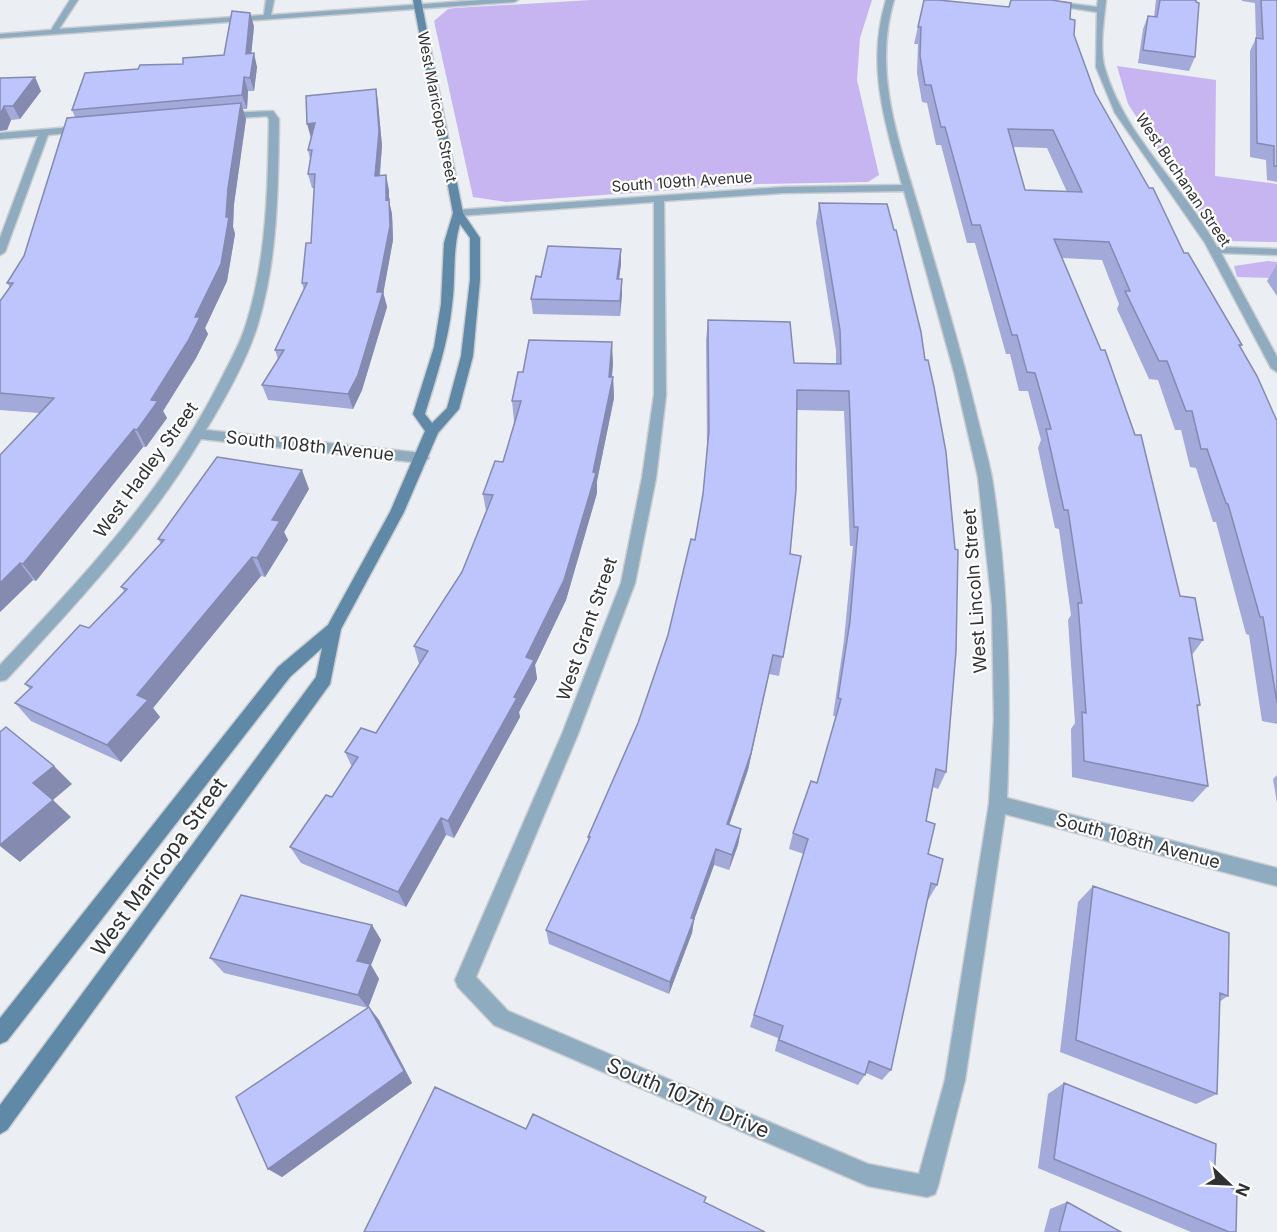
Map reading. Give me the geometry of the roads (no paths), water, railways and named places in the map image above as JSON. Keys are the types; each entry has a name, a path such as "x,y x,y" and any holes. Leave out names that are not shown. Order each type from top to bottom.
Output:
{"street":[{"path":"53,33 74,0"},
{"path":"267,18 270,0"},
{"path":"0,36 267,18 417,2 514,0"},
{"name":"West Lincoln Street","path":"890,0 884,20 880,53 885,106 960,372 985,477 999,606 1002,720 998,804 955,1080 927,1186"},
{"path":"1023,0 1101,5"},
{"name":"West Maricopa Street","path":"0,1123 324,679 333,629 397,512 432,431 453,409 467,356 473,316 475,238 458,213 417,2"},
{"name":"West Buchanan Street","path":"1101,5 1100,67 1119,113 1214,250 1277,368"},
{"name":"West Hadley Street","path":"0,675 60,611 141,514 199,434 224,388 252,324 267,252 274,119 270,113 209,118"},
{"path":"0,136 91,129"},
{"path":"0,252 44,133"},
{"name":"South 109th Avenue","path":"458,213 783,190 909,188"},
{"name":"West Grant Street","path":"465,980 570,734 628,583 649,478 660,395 659,199"},
{"name":"West Maricopa Street","path":"432,431 419,414 440,347 447,304 449,243 458,213"},
{"path":"1214,250 1277,252"},
{"name":"South 108th Avenue","path":"199,434 422,458"},
{"name":"West Maricopa Street","path":"0,1034 284,672 333,629"},
{"name":"South 108th Avenue","path":"998,804 1277,877"},
{"name":"South 107th Drive","path":"465,980 501,1018 868,1175 927,1186"}]}
